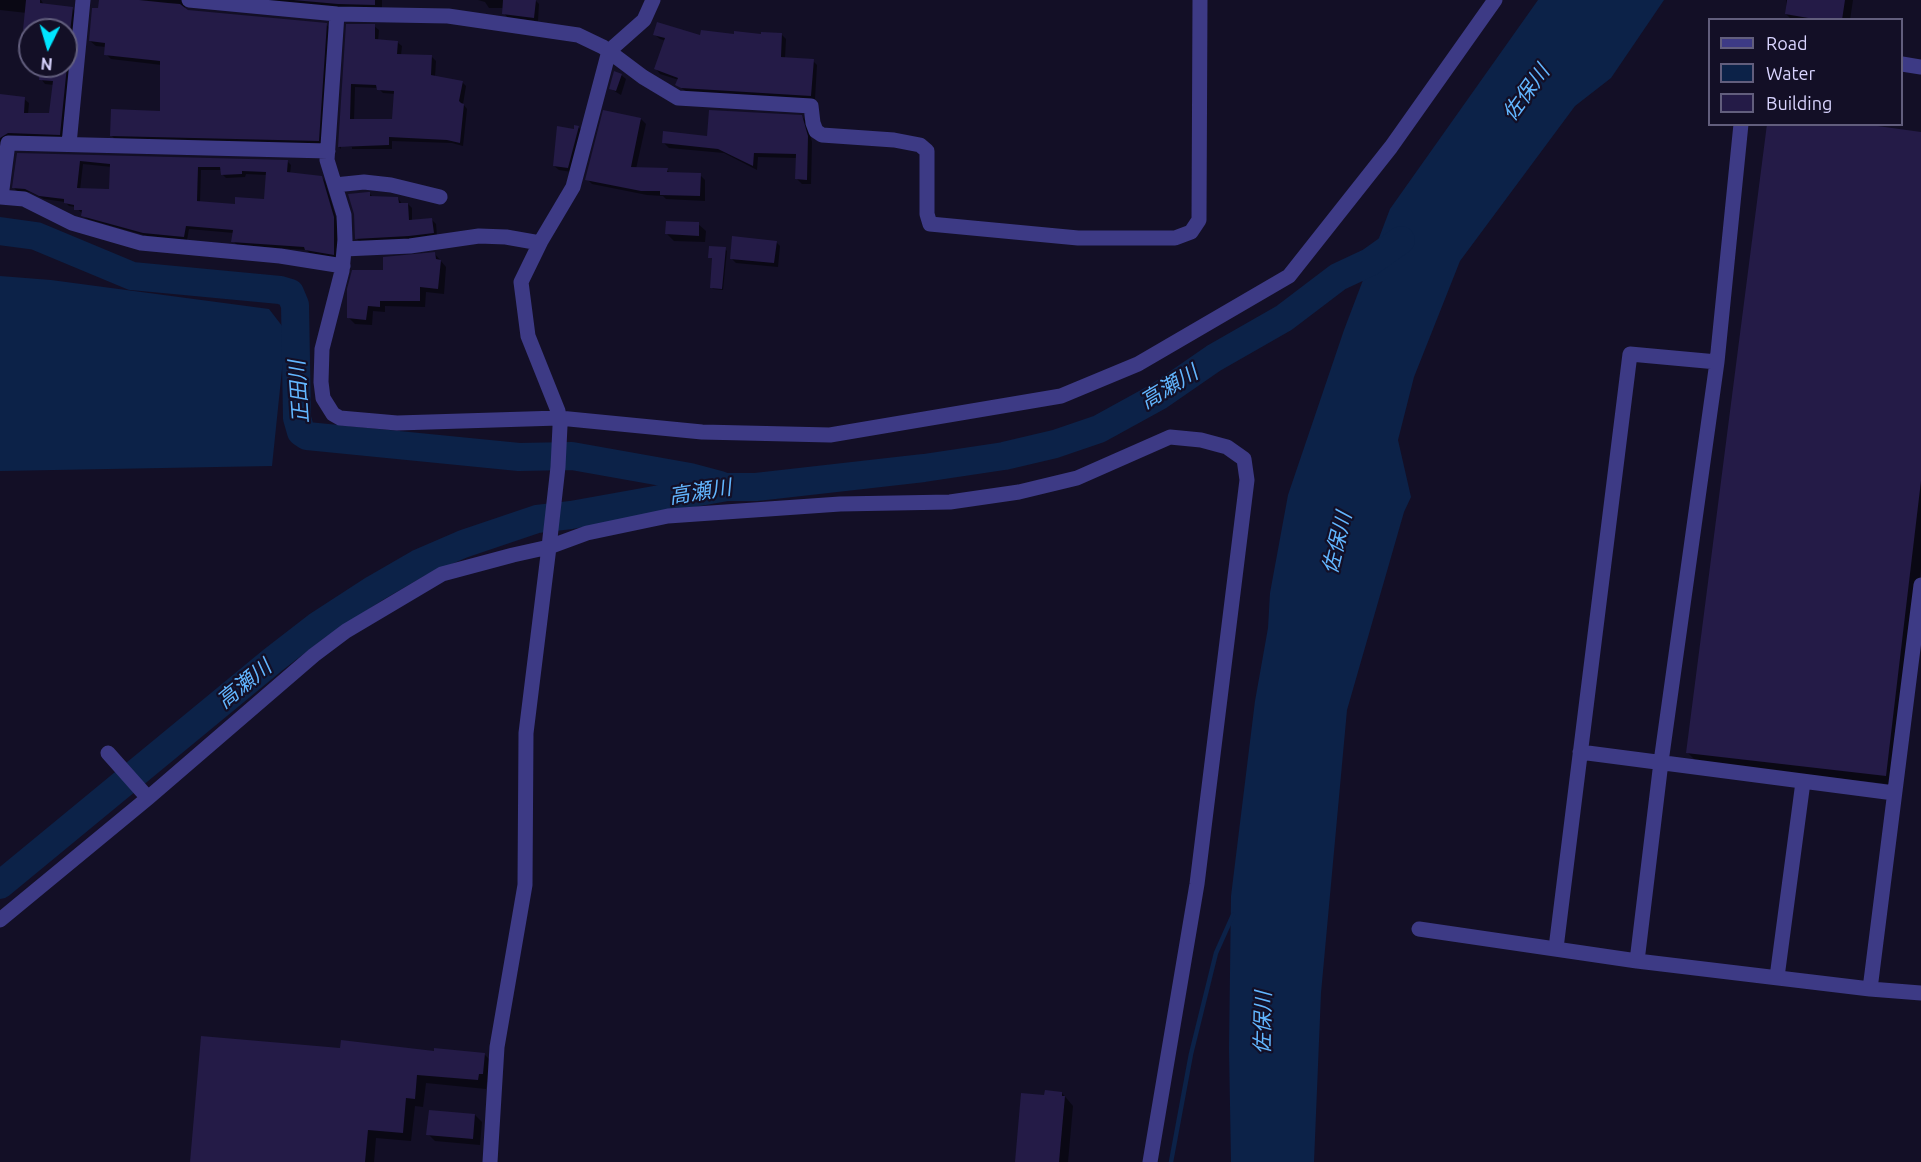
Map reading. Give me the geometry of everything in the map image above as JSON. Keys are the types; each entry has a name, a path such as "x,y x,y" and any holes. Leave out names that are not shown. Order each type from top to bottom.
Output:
{"street":[{"path":"69,144 83,0"},
{"path":"189,0 337,14 459,17 578,35 609,51 643,77 678,98 811,106 816,131 822,135 894,140 920,145 927,151 927,214 930,224 1078,238 1175,238 1191,232 1199,220 1200,0"},
{"path":"490,1162 496,1047 525,885 526,733 558,467 559,417 528,336 521,282 540,243 573,187 590,115 609,51 644,20 653,0"},
{"path":"337,14 327,160 344,214 344,249 343,266 322,349 322,398 333,414 340,418 397,423 559,417 702,432 830,435 1060,396 1138,364 1289,276 1391,147 1495,0"},
{"path":"1903,64 1921,67"},
{"path":"1637,961 1661,762 1717,362 1741,126"},
{"path":"328,151 8,143 1,197 24,199 72,223 141,243 280,256 343,266"},
{"path":"335,184 391,185 440,197"},
{"path":"344,249 410,246 479,237 506,237 540,243"},
{"path":"1556,948 1630,354 1717,362"},
{"path":"0,920 314,655 346,631 442,574 587,533 668,516 840,504 950,502 1019,492 1077,478 1170,437 1201,440 1227,447 1244,459 1247,480 1197,884 1150,1162"},
{"path":"1870,989 1921,585"},
{"path":"1580,752 1894,793"},
{"path":"108,753 146,796"},
{"path":"1777,977 1803,782"},
{"path":"1419,929 1637,961 1921,993"}],"water":[{"name":"佐保川","path":"1538,0 1664,0 1611,78 1575,106 1460,261 1414,377 1398,440 1411,497 1404,512 1347,710 1321,993 1314,1162 1231,1162 1229,1048 1231,896 1255,701 1268,628 1270,593 1288,495 1344,330 1390,209"},
{"path":"0,276 51,280 269,309 286,331 272,466 0,471"}],"building":[{"path":"26,0 40,0 40,3 73,7 72,18 24,18"},
{"path":"99,0 139,0 180,4 188,10 327,23 319,141 110,136 111,109 160,111 160,61 104,55 105,43 89,41 92,8 98,8"},
{"path":"293,0 375,0 375,5 338,4"},
{"path":"503,0 536,0 534,18 502,14"},
{"path":"1787,0 1845,0 1842,18 1808,18 1785,14"},
{"path":"657,22 700,35 701,30 734,34 734,31 761,34 761,32 782,33 781,57 814,59 811,96 681,88 675,85 678,78 654,69 665,38 653,35"},
{"path":"346,24 375,24 375,39 398,41 397,54 432,55 431,75 463,81 459,101 464,104 460,143 447,140 389,137 389,145 338,147","holes":["351,84 376,85 377,90 394,91 392,119 350,119"]},
{"path":"614,71 622,74 616,91 609,89"},
{"path":"39,78 66,78 60,135 8,133 0,138 0,94 25,97 24,113 49,113 53,81 39,80"},
{"path":"603,110 641,118 631,167 668,168 667,172 701,173 700,196 660,195 660,191 641,191 585,180"},
{"path":"709,110 802,115 808,136 807,180 795,179 796,154 754,153 753,166 718,149 662,143 663,131 707,136"},
{"path":"574,125 579,126 568,168 553,166 557,126 574,129"},
{"path":"1767,126 1878,126 1921,132 1921,481 1886,776 1686,753"},
{"path":"17,153 288,160 287,172 322,176 334,217 334,255 305,250 304,247 231,242 233,230 186,226 184,237 143,233 81,216 82,210 74,210 74,205 64,203 64,199 39,196 25,189 12,188","holes":["80,161 110,164 109,189 77,188","198,167 220,167 221,175 242,174 242,171 266,172 264,199 235,197 235,204 197,201"]},
{"path":"370,192 370,196 398,197 399,203 408,203 409,220 432,218 434,233 355,239 354,214 348,194"},
{"path":"666,221 699,222 699,236 665,234"},
{"path":"732,236 777,241 774,263 730,259"},
{"path":"709,246 726,247 722,289 710,288 712,258 708,258"},
{"path":"435,252 436,259 441,260 438,289 420,287 420,301 380,301 380,307 368,306 366,320 347,318 347,289 352,270 383,270 383,257"},
{"path":"201,1036 340,1048 341,1040 434,1051 434,1048 485,1053 483,1074 479,1074 478,1080 417,1075 415,1099 406,1098 403,1133 368,1130 365,1162 190,1162"},
{"path":"1045,1090 1062,1092 1062,1096 1065,1096 1059,1162 1015,1162 1021,1093 1044,1095"},
{"path":"429,1110 475,1114 473,1139 426,1135"}],"waterway":[{"name":"正田川","path":"0,231 36,236 132,276 280,290 290,293 295,305 297,418 301,432 307,436 519,457 572,456 690,477 720,485"},
{"name":"高瀬川","path":"0,885 317,626 419,563 463,544 537,519 727,487 756,487 924,468 1004,456 1055,444 1099,429 1159,396 1214,358 1284,318 1338,277 1370,262 1401,240"},
{"path":"1171,1162 1191,1054 1216,953 1233,915"}]}
